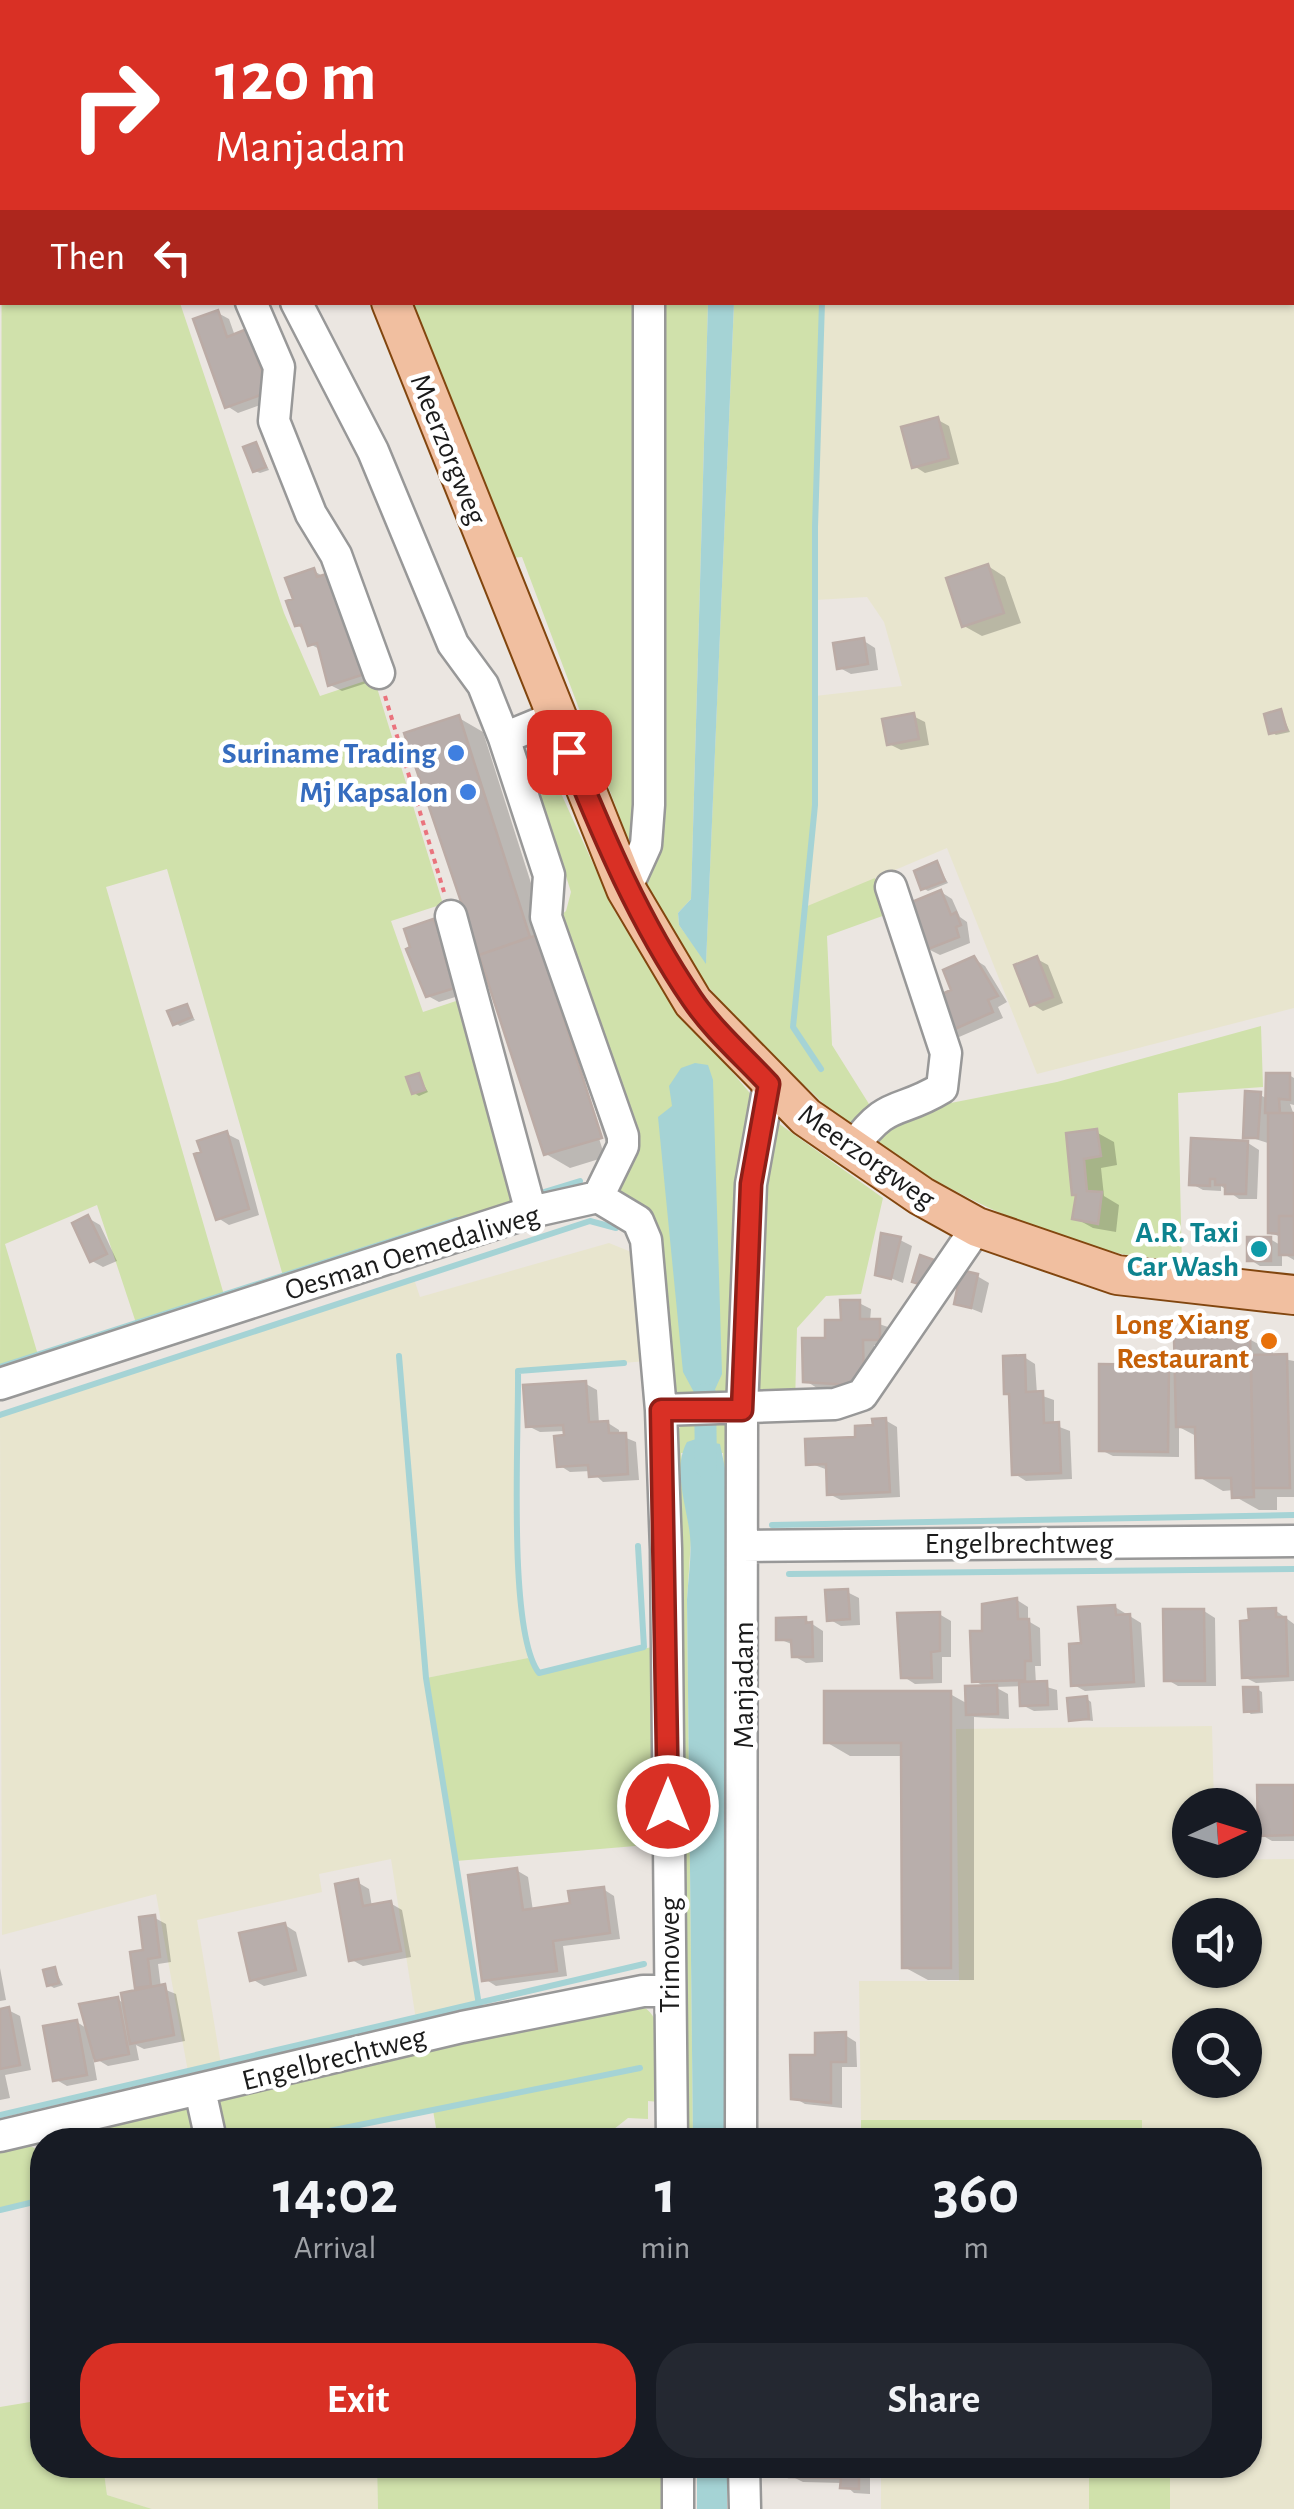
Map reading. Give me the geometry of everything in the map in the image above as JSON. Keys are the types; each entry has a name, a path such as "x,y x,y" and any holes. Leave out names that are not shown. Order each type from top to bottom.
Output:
{"main road":[{"name":"Meerzorgweg","path":"392,305 626,889 694,1002 769,1084 806,1117 920,1196 977,1227 1117,1275 1294,1296"}],"street":[{"path":"251,305 279,367 274,421 312,514 336,555 378,672"},
{"path":"298,305 373,452 453,644 483,685 504,738 549,875 546,916 623,1136 623,1146 598,1198 624,1209 638,1221 646,1240 667,1410 835,1404 862,1395 977,1227"},
{"path":"626,889 646,845 649,804 649,305"},
{"path":"504,738 555,717"},
{"path":"852,1148 876,1116 942,1088 947,1072 946,1053 891,887"},
{"path":"451,916 531,1212"},
{"name":"Manjadam","path":"740,2128 743,1546 736,1410 751,1184 769,1084"},
{"name":"Oesman Oemedaliweg","path":"0,1384 531,1212 598,1198"},
{"name":"Trimoweg","path":"667,1410 672,2128"},
{"name":"Engelbrechtweg","path":"743,1546 1294,1541"},
{"name":"Engelbrechtweg","path":"35,2128 462,2027 643,1991 669,1991"},
{"path":"200,2090 208,2128"},
{"name":"Engelbrechtweg","path":"0,2136 30,2129"},
{"path":"678,2478 678,2509"},
{"path":"744,2478 744,2509"}],"path":[{"path":"378,672 451,916"}],"shaded area":[{"path":"823,305 1294,305 1294,1008 1037,1074 947,848 805,908 815,805 815,696 902,686 884,622 867,597 815,600"},
{"path":"609,1243 641,1256 646,1361 518,1372 519,1563 528,1658 426,1678 479,2005 416,2020 391,1859 319,1874 322,1892 197,1920 221,2064 188,2072 156,1894 2,1935 0,1415 414,1279 420,1297"},
{"path":"1212,1726 1214,1788 1172,1788 1172,1878 1262,1878 1262,1859 1294,1859 1294,2509 1170,2509 1170,2478 1262,2478 1262,2128 1141,2128 1141,2120 861,2120 859,1981 959,1981 956,1729"},
{"path":"105,2478 377,2478 378,2509 152,2509 107,2495"},
{"path":"881,2478 1089,2478 1089,2509 881,2509"}],"green space":[{"path":"2,305 181,305 284,613 320,696 374,678 443,904 391,921 423,1012 462,999 520,1200 283,1276 167,869 106,887 224,1295 136,1323 97,1205 5,1244 38,1355 0,1367"},
{"path":"402,305 644,305 636,841 628,839 522,557 511,558"},
{"path":"654,305 708,305 691,899 678,913 679,925 706,962 734,305 822,305 815,527 815,805 805,907 875,878 888,914 827,936 832,1045 874,1112 853,1126 846,1123 781,1064 692,965 657,909 644,879"},
{"path":"537,763 554,778 615,912 663,990 754,1098 732,1387 727,1395 672,1396 654,1262 614,1195 628,1139 554,921 566,911 571,892 532,769"},
{"path":"1261,1026 1263,1087 1178,1093 1182,1265 1078,1242 1010,1217 898,1158 881,1146 874,1135 895,1114 1057,1082"},
{"path":"778,1123 883,1198 861,1294 826,1296 797,1328 795,1404 756,1407 758,1221 768,1150"},
{"path":"685,1418 721,1421 730,1429 728,1602 723,1453 681,1453 691,1539 687,1600 693,2128 681,2128 670,1445"},
{"path":"656,1646 659,1844 456,1861 426,1678 528,1658 540,1673"},
{"path":"638,2004 649,2011 660,2033 660,2102 648,2101 648,2119 628,2118 615,2128 436,2128 433,2110 344,2128 213,2128 219,2094"},
{"path":"186,2101 196,2128 96,2128 97,2123"},
{"path":"861,2120 1142,2120 1142,2128 861,2128"},
{"path":"21,2141 30,2146 30,2203 0,2210 0,2146"},
{"path":"30,2402 30,2478 105,2478 107,2495 152,2509 0,2509 0,2407"},
{"path":"377,2478 670,2478 670,2509 378,2509"},
{"path":"1089,2478 1170,2478 1170,2509 1089,2509"}],"water":[{"path":"708,305 734,305 706,964 679,925 678,913 691,899"},
{"path":"695,1063 708,1065 713,1080 722,1374 712,1396 696,1396 683,1372 658,1117 672,1106 669,1086 681,1068"},
{"path":"696,1439 720,1444 725,1468 727,2128 693,2128 687,1600 690,1544 681,1476 687,1442"},
{"path":"697,2478 727,2478 727,2509 697,2509"}],"building":[{"path":"218,310 227,337 247,329 269,392 225,408 193,319"},
{"path":"938,417 949,458 912,468 901,427"},
{"path":"256,442 266,467 253,472 243,447"},
{"path":"988,564 1004,613 962,627 946,578"},
{"path":"314,568 317,577 329,573 365,674 328,686 317,643 308,646 286,601 293,599 285,578"},
{"path":"864,638 868,664 837,669 833,643"},
{"path":"1281,709 1287,730 1269,734 1264,714"},
{"path":"914,713 919,739 887,745 882,719"},
{"path":"459,715 530,937 479,955 404,733"},
{"path":"937,861 945,881 921,890 914,871"},
{"path":"941,890 951,915 956,912 961,925 956,927 959,937 926,950 907,904"},
{"path":"433,919 451,956 445,958 455,988 426,997 406,949 410,947 404,929"},
{"path":"537,935 602,1138 544,1155 479,955"},
{"path":"974,956 998,996 988,1000 993,1012 946,1033 931,999 951,990 943,970"},
{"path":"1037,956 1053,997 1030,1006 1014,965"},
{"path":"187,1004 192,1017 173,1025 167,1011"},
{"path":"419,1073 425,1090 412,1094 406,1077"},
{"path":"1266,1073 1290,1073 1290,1100 1279,1099 1280,1113 1265,1113"},
{"path":"1245,1091 1261,1092 1258,1138 1243,1138"},
{"path":"1268,1113 1294,1113 1294,1216 1279,1216 1279,1234 1268,1233"},
{"path":"1097,1129 1101,1156 1084,1159 1087,1191 1102,1192 1098,1224 1072,1219 1076,1195 1072,1195 1066,1133"},
{"path":"227,1131 249,1209 216,1220 194,1154 201,1152 197,1141"},
{"path":"1191,1138 1248,1141 1246,1194 1225,1194 1225,1185 1215,1185 1215,1179 1210,1179 1210,1186 1189,1185"},
{"path":"88,1215 107,1254 90,1262 72,1223"},
{"path":"1279,1216 1294,1216 1294,1255 1279,1255"},
{"path":"881,1233 901,1237 891,1279 875,1275"},
{"name":"A.R. Taxi Car Wash","path":"1247,1237 1271,1237 1271,1261 1247,1261"},
{"path":"920,1255 937,1261 929,1287 912,1282"},
{"path":"961,1270 978,1274 971,1308 954,1304"},
{"path":"840,1300 860,1300 860,1319 880,1319 880,1340 863,1340 864,1386 803,1382 802,1338 825,1338 825,1320 841,1320"},
{"path":"1250,1336 1254,1497 1232,1498 1231,1478 1196,1478 1195,1427 1176,1427 1174,1338"},
{"path":"1287,1354 1290,1488 1253,1488 1251,1355"},
{"path":"1025,1355 1026,1392 1043,1391 1044,1423 1059,1422 1061,1473 1012,1475 1009,1394 1004,1394 1003,1356"},
{"path":"1099,1364 1169,1365 1168,1452 1099,1451"},
{"path":"586,1381 589,1422 608,1421 609,1433 626,1433 628,1474 589,1477 588,1465 557,1467 554,1436 564,1435 563,1425 526,1427 523,1385"},
{"path":"886,1418 890,1492 827,1495 826,1464 806,1465 805,1439 855,1437 855,1426 873,1425 872,1419"},
{"path":"848,1589 850,1619 827,1621 825,1590"},
{"path":"1017,1598 1018,1619 1029,1619 1031,1661 1025,1661 1025,1680 972,1682 970,1631 982,1631 982,1604"},
{"path":"1115,1605 1116,1615 1130,1614 1134,1682 1071,1686 1069,1644 1081,1643 1078,1607"},
{"path":"1276,1608 1276,1617 1286,1617 1288,1676 1242,1678 1240,1621 1249,1620 1248,1609"},
{"path":"1163,1609 1204,1609 1205,1681 1164,1681"},
{"path":"940,1612 940,1651 931,1652 932,1678 901,1678 897,1613"},
{"path":"806,1617 806,1623 812,1622 813,1657 792,1657 791,1640 776,1640 776,1618"},
{"path":"1047,1681 1048,1705 1020,1706 1019,1682"},
{"path":"997,1685 998,1714 966,1715 965,1686"},
{"path":"1243,1687 1258,1687 1259,1711 1244,1712"},
{"path":"824,1691 951,1691 951,1968 902,1968 901,1743 824,1743"},
{"path":"1087,1696 1089,1719 1069,1721 1067,1698"},
{"path":"1294,1785 1294,1835 1262,1836 1262,1788 1257,1788"},
{"path":"517,1868 523,1910 570,1903 568,1891 604,1887 610,1933 553,1941 557,1971 482,1981 468,1875"},
{"path":"358,1879 363,1906 391,1901 401,1951 349,1961 335,1884"},
{"path":"155,1915 160,1957 148,1959 151,1986 135,1988 130,1952 143,1950 139,1917"},
{"path":"285,1923 296,1970 250,1981 239,1933"},
{"path":"55,1967 59,1983 47,1986 43,1970"},
{"path":"165,1984 174,2035 130,2044 121,1993"},
{"path":"118,1997 129,2054 95,2061 79,2004"},
{"path":"9,2007 20,2065 0,2069 0,2009"},
{"path":"77,2020 87,2075 53,2081 43,2026"},
{"path":"846,2032 846,2062 831,2062 831,2103 791,2099 790,2055 815,2055 815,2033"},
{"path":"841,2478 859,2478 859,2489 840,2488"}],"waterway":[{"path":"821,1069 793,1027 815,805 815,527 822,305"},
{"path":"544,1192 580,1181"},
{"path":"0,1367 456,1220"},
{"path":"0,1415 590,1221 616,1228"},
{"path":"399,1356 426,1678 479,2005"},
{"path":"624,1363 518,1371 519,1576 529,1651 539,1673 644,1647 638,1546"},
{"path":"705,1394 706,1467"},
{"path":"772,1525 1294,1515"},
{"path":"789,1574 1294,1569"},
{"path":"0,2115 644,1964"},
{"path":"344,2128 640,2068"},
{"path":"0,2210 30,2203"}],"place":[{"name":"Suriname Trading","path":"456,753"},
{"name":"Mj Kapsalon","path":"468,792"},
{"name":"A.R. Taxi Car Wash","path":"1259,1249"},
{"name":"Long Xiang Restaurant","path":"1269,1341"}],"route":[{"path":"569,752 642,918 694,1002 769,1084 751,1184 742,1410 661,1410 668,1806"}]}
